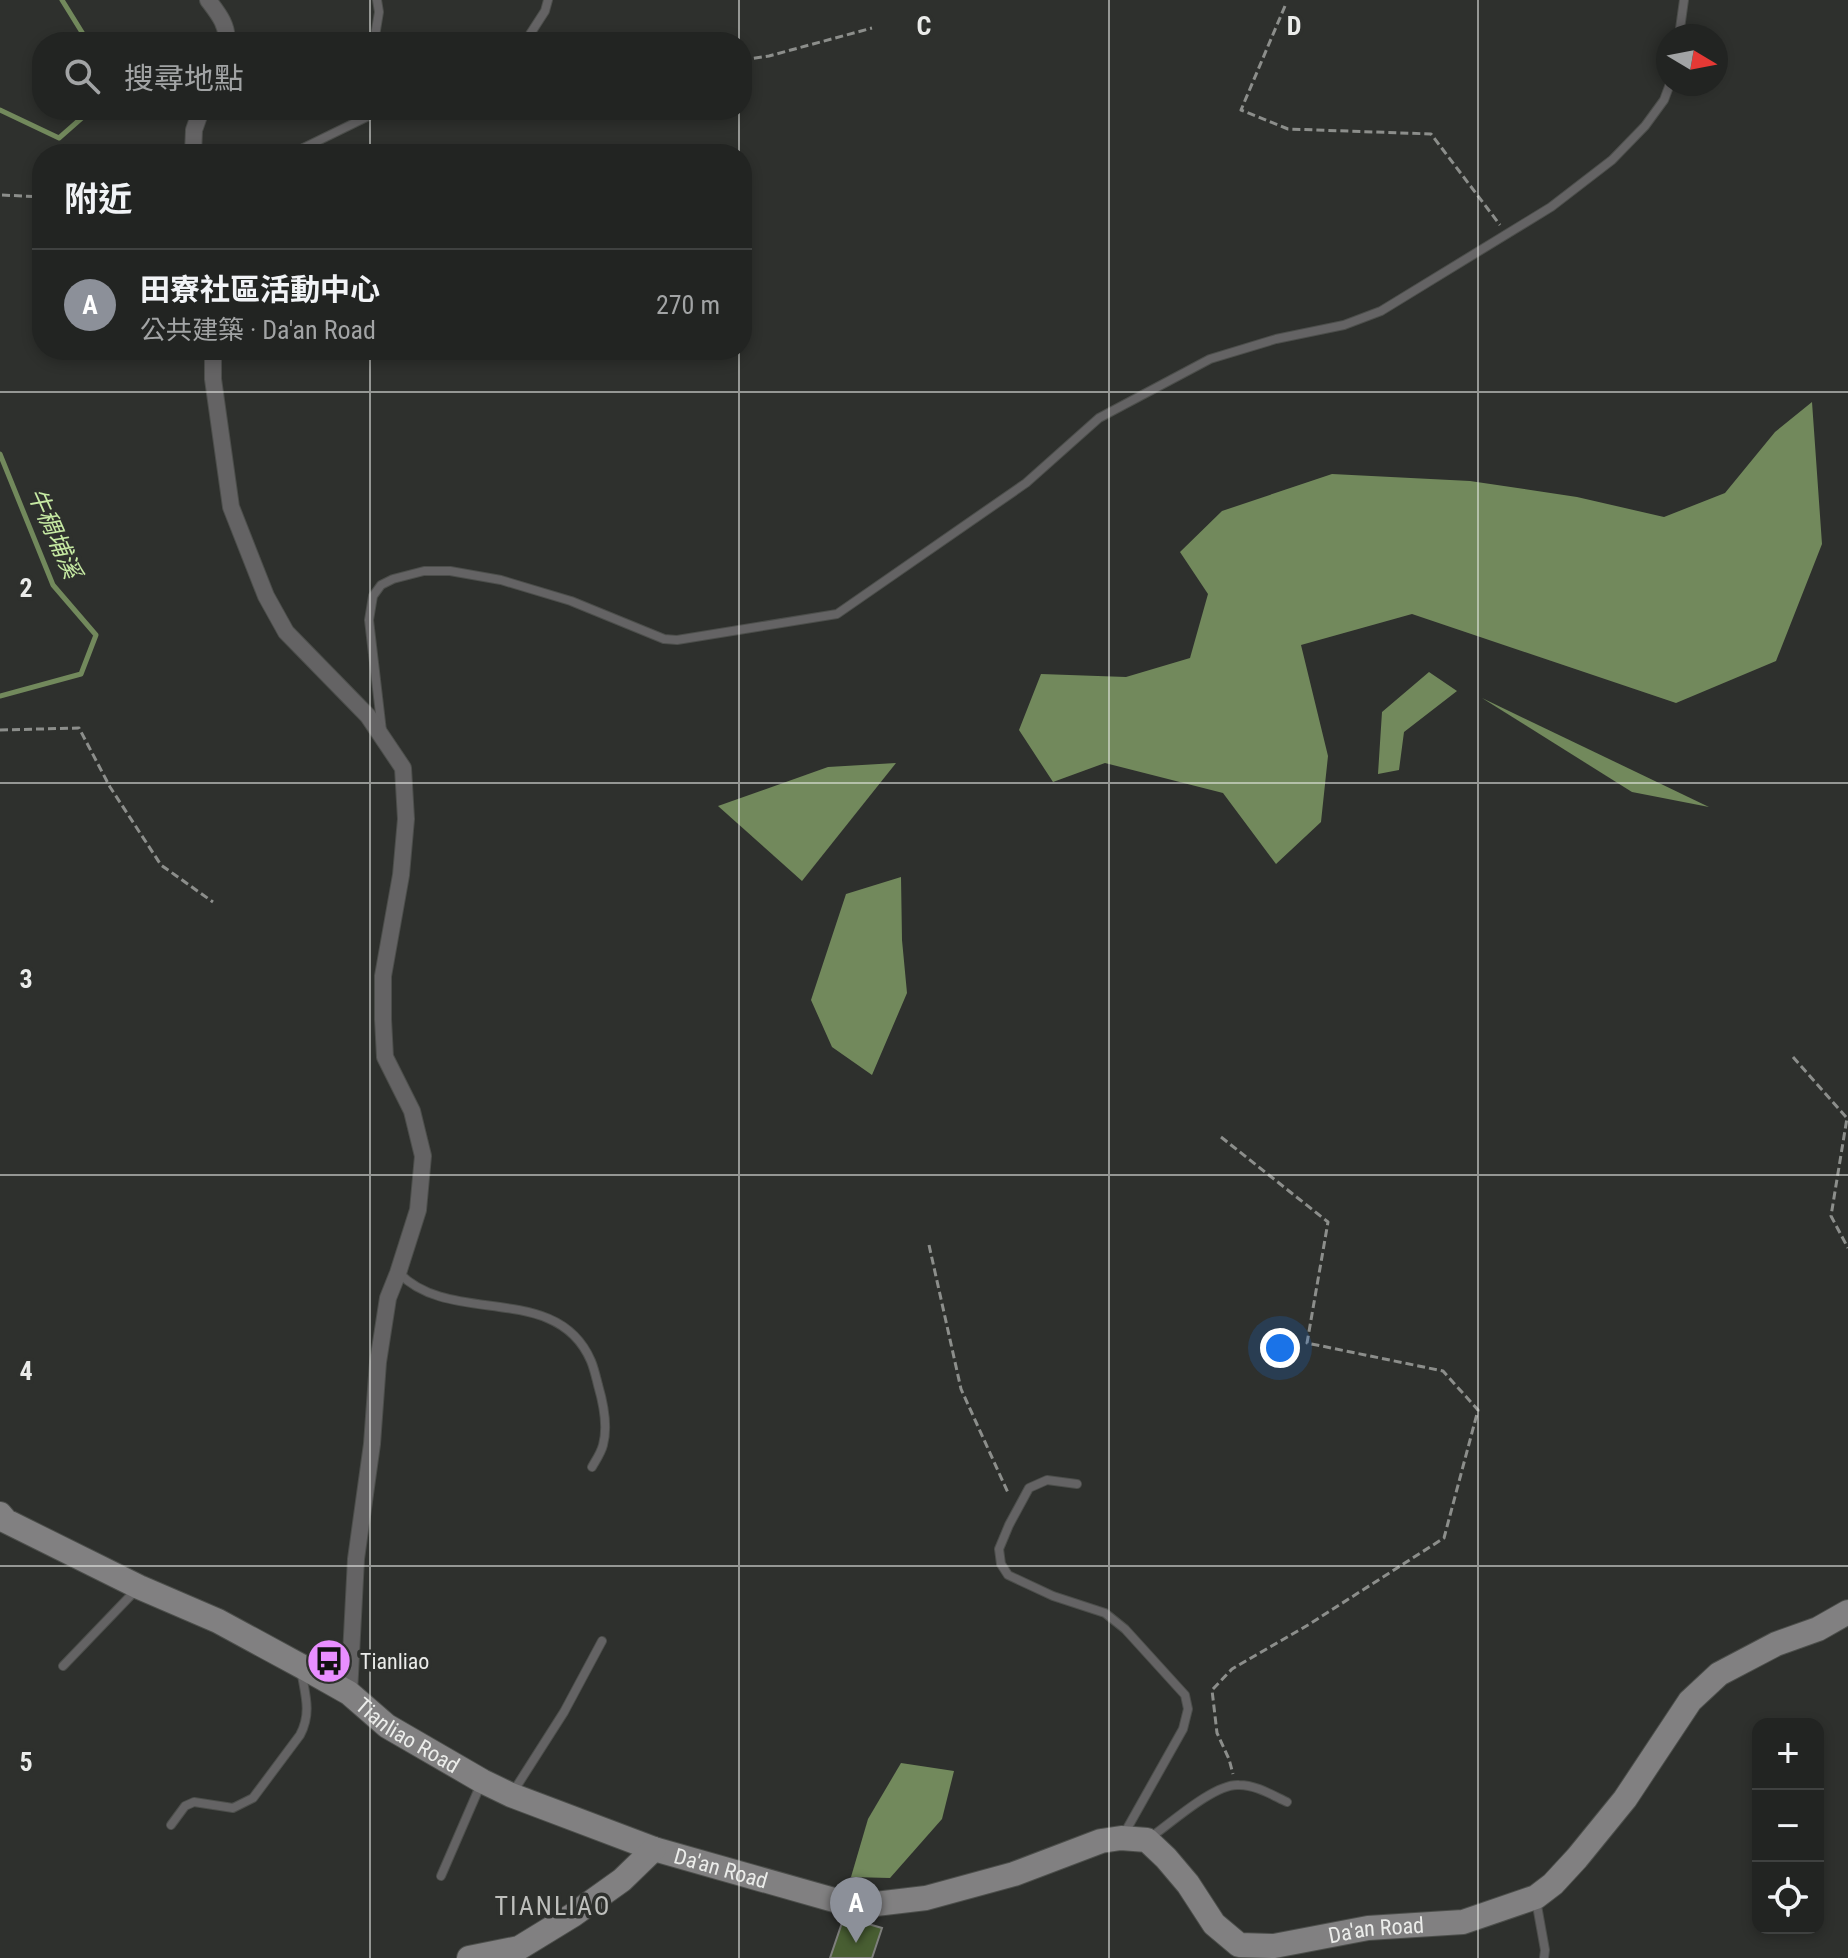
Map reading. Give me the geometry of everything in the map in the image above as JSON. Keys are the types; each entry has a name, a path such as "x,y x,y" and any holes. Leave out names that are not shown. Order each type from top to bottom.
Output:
{"street":[{"path":"208,0 220,15 226,32"},
{"path":"193,144 198,120"},
{"path":"213,360 231,507 266,596 286,632 368,716 403,768 406,819 401,875 383,976 383,1019 385,1057 412,1111 423,1156 418,1210 388,1298 378,1362 372,1444 356,1559 349,1693"},
{"name":"Tianliao Road","path":"0,1514 6,1521 139,1587 218,1621 301,1666 349,1693 387,1726 482,1781 654,1849"},
{"name":"Da'an Road","path":"654,1849 834,1900 867,1905 926,1898 1014,1874 1101,1841 1121,1838 1147,1840 1188,1884 1214,1924 1236,1948 1274,1946 1368,1928 1463,1922 1536,1897 1553,1884 1625,1799 1690,1701 1719,1674 1848,1612"},
{"path":"469,1958 519,1953 622,1880 654,1849"}],"lane":[{"path":"376,32 379,12 377,0"},
{"path":"531,32 548,0"},
{"path":"1681,24 1684,0"},
{"path":"383,739 369,620 373,596 381,585 424,571 490,577 571,601 664,639 677,640 837,614 1026,483 1099,418 1210,359 1276,339 1344,325 1381,311 1551,207 1612,160 1645,126 1666,96"},
{"path":"312,144 361,121"},
{"path":"398,1273 409,1284 428,1293 475,1304 520,1309 555,1320 579,1342 591,1361 604,1407 604,1444 592,1467"},
{"path":"1077,1484 1047,1480 1029,1488 999,1549 1001,1564 1008,1575 1053,1596 1105,1613 1125,1629 1185,1695 1188,1709 1183,1729 1121,1838"},
{"path":"63,1666 139,1587"},
{"path":"511,1795 564,1712 602,1641"},
{"path":"171,1825 185,1806 194,1802 233,1808 253,1798 306,1724 308,1712 301,1666"},
{"path":"441,1876 482,1781"},
{"path":"1147,1840 1218,1789 1236,1784 1253,1787 1287,1802"},
{"path":"1536,1897 1544,1958"}],"path":[{"path":"1285,6 1241,110 1288,129 1431,134 1507,234"},
{"path":"752,59 872,28"},
{"path":"2,195 32,196"},
{"path":"0,730 79,728 110,787 161,865 213,902"},
{"path":"1793,1057 1847,1118 1831,1216 1848,1248"},
{"path":"1221,1137 1328,1222 1307,1343 1443,1371 1478,1410 1444,1538 1308,1625 1232,1669 1212,1690 1217,1733 1236,1784"},
{"path":"929,1245 961,1389 1016,1511"}],"shaded area":[{"path":"1812,402 1822,544 1776,661 1676,703 1412,614 1301,645 1328,756 1321,822 1276,864 1223,793 1105,763 1053,782 1019,730 1041,674 1126,677 1190,658 1208,594 1180,552 1222,511 1332,474 1470,481 1577,497 1664,517 1725,493 1775,432"},
{"path":"1429,672 1457,691 1404,732 1399,770 1378,774 1382,712"},
{"path":"1482,698 1709,807 1632,792"},
{"path":"896,763 802,881 718,806 828,767"},
{"path":"901,877 907,993 872,1075 832,1047 811,1000 846,894"},
{"path":"901,1763 954,1771 942,1819 890,1878 851,1877 868,1819"}],"building":[{"path":"844,1917 882,1928 872,1958 830,1958"}],"waterway":[{"name":"牛稠埔溪","path":"62,0 82,32"},
{"name":"牛稠埔溪","path":"0,110 59,138 79,120"},
{"name":"牛稠埔溪","path":"0,454 53,585 96,635 81,674 0,696"}],"place":[{"name":"Tianliao","path":"329,1661"},
{"name":"田寮社區活動中心","path":"856,1943"}],"district":[{"name":"TIANLIAO","path":"553,1906"}]}
